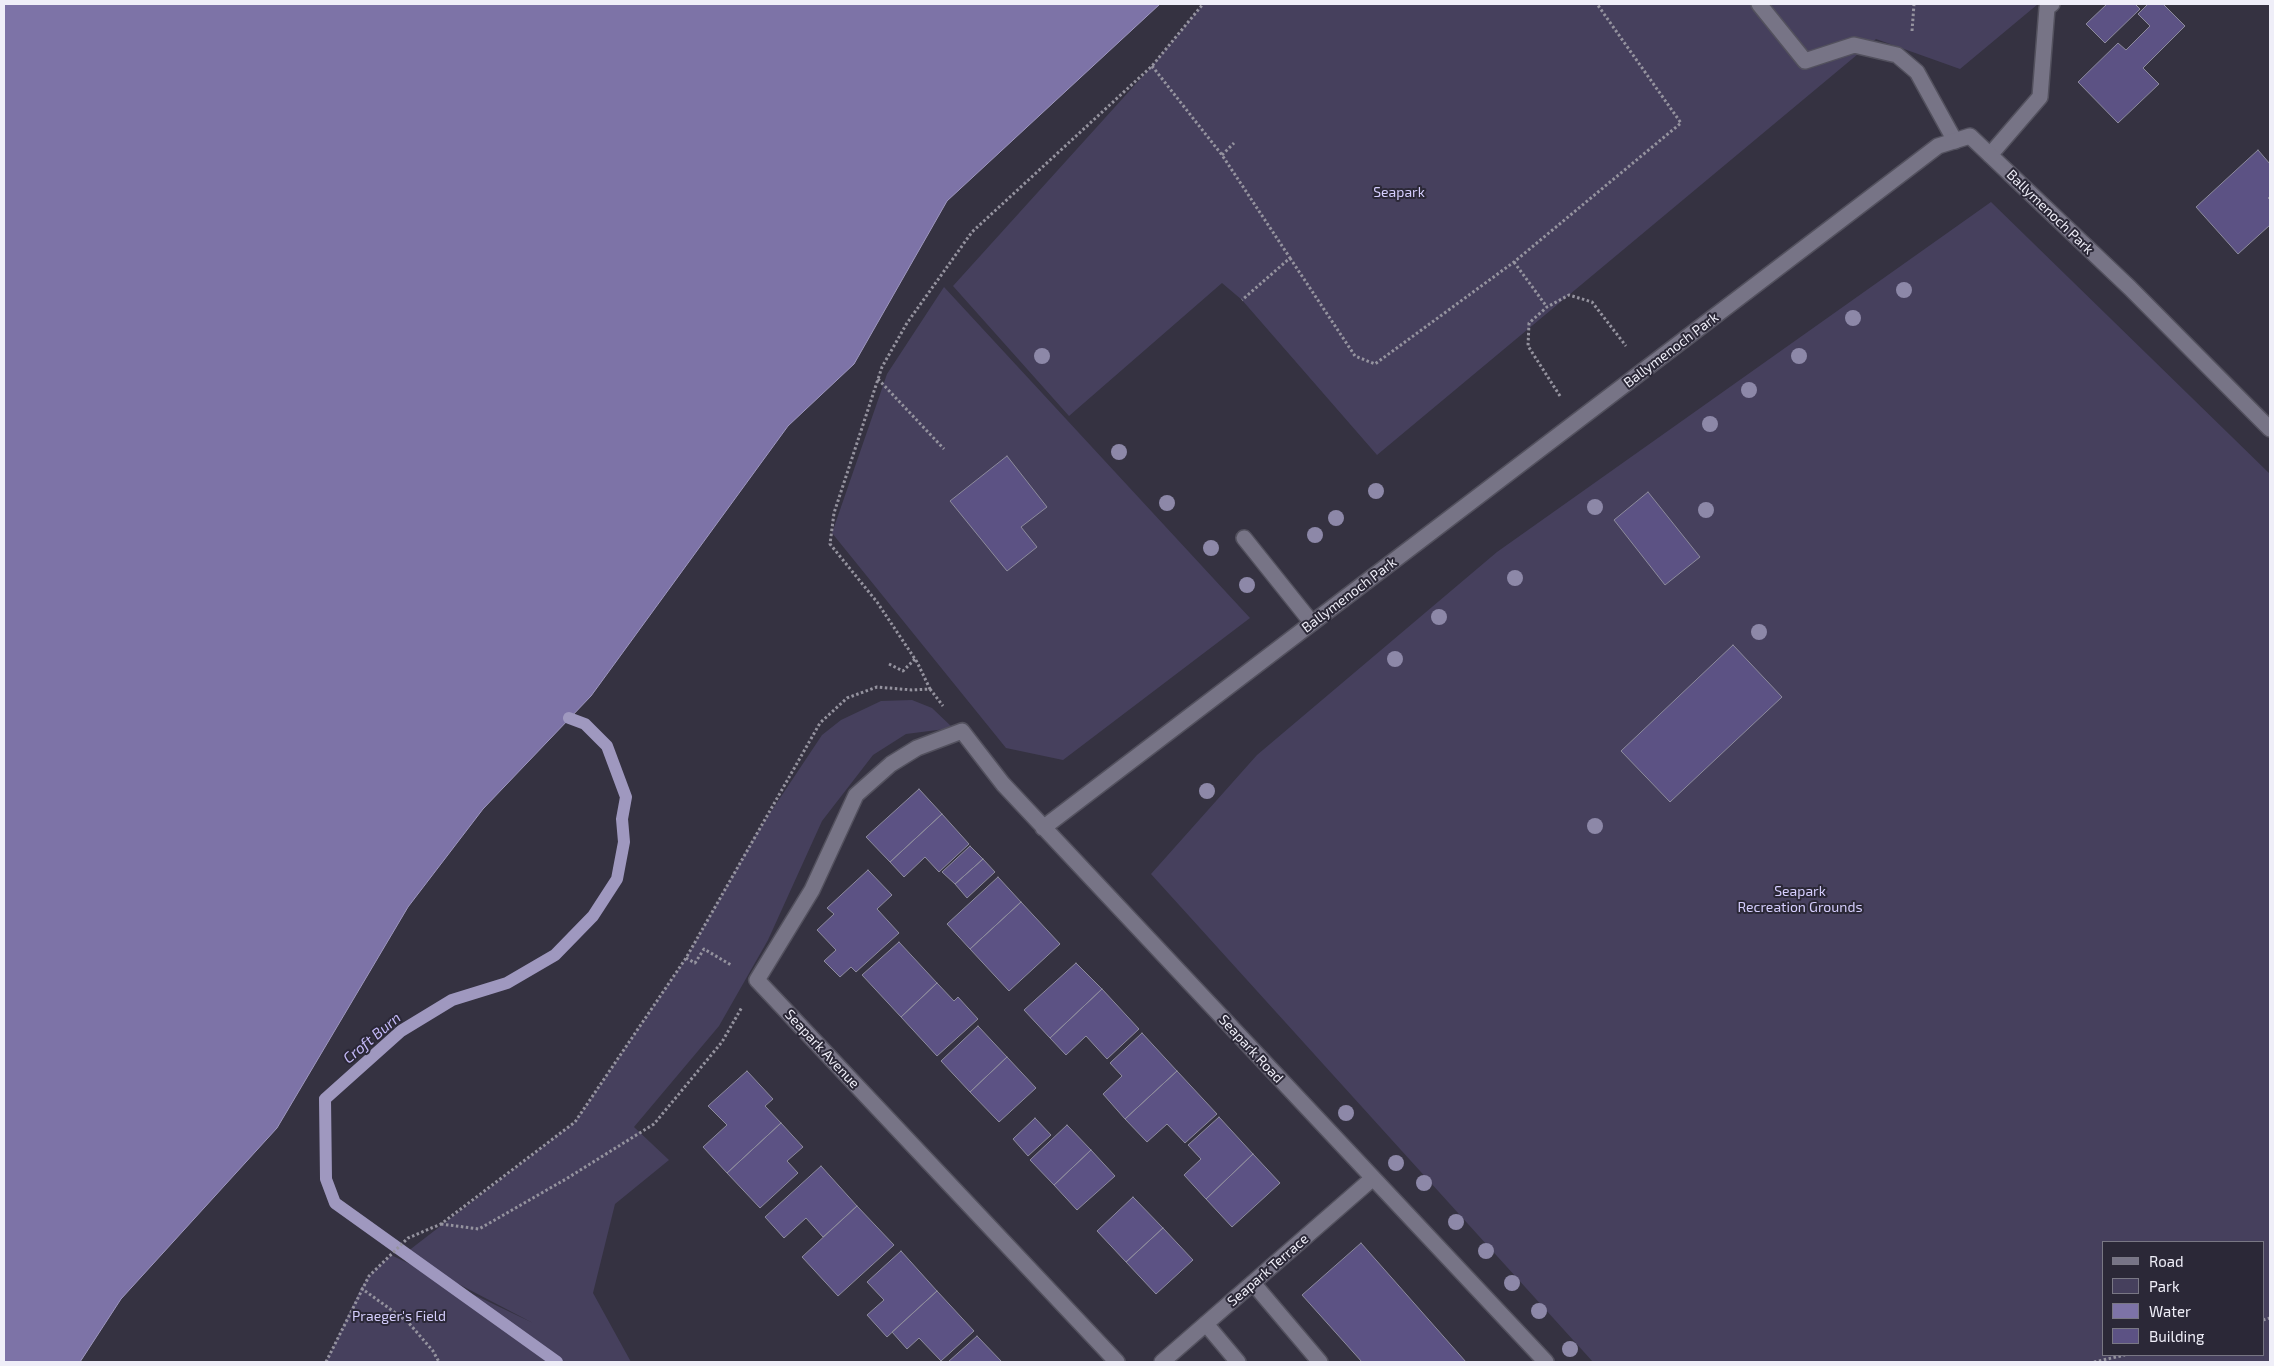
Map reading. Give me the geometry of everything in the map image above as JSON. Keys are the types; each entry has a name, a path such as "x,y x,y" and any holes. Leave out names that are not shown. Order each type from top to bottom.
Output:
{"street":[{"path":"1759,4 1805,62 1854,45 1897,55 1917,72 1955,141"},
{"path":"1990,155 2040,97 2047,8 2052,4"},
{"name":"Ballymenoch Park","path":"1043,828 1938,146 1970,136 2130,288 2270,429"},
{"path":"1244,538 1312,623"},
{"name":"Seapark Road","path":"757,980 812,890 856,795 897,760 917,748 962,731 1003,784 1043,828 1545,1362"},
{"name":"Seapark Avenue","path":"757,980 1117,1362"},
{"name":"Seapark Terrace","path":"1162,1362 1373,1178"},
{"path":"1253,1283 1320,1362"},
{"path":"1206,1324 1238,1362"}],"path":[{"path":"326,1362 361,1288 369,1276 408,1238 441,1224 575,1122 686,958 820,723 846,698 877,687 912,690 930,689 915,660 877,602 830,544 834,513 882,368 908,323 972,232 1152,66 1203,4"},
{"path":"1152,66 1222,155 1355,356 1375,364 1514,262 1681,123 1597,4"},
{"path":"1222,155 1234,143"},
{"path":"1242,300 1290,258"},
{"path":"1514,262 1547,307"},
{"path":"1577,421 1528,346 1529,323 1547,307 1569,295 1592,302 1644,370"},
{"path":"878,379 944,449"},
{"path":"889,664 903,671 915,660"},
{"path":"441,1224 479,1229 566,1179 654,1124 722,1042 757,980 704,949 695,963 686,958"},
{"path":"361,1288 408,1322 440,1362"},
{"path":"2094,1362 2121,1356"}],"green space":[{"name":"Seapark","path":"1203,4 2038,4 1960,69 1876,39 1377,455 1242,300 1222,283 1069,416 953,286 1152,66"},
{"name":"Seapark Recreation Grounds","path":"1991,202 2270,474 2270,1362 1593,1362 1151,874 1257,755 1497,552"},
{"path":"944,287 1250,618 1063,760 1006,748 832,533 887,374"},
{"name":"Praeger's Field","path":"912,700 932,708 953,728 906,734 873,755 822,821 768,940 719,1026 634,1127 669,1160 615,1204 593,1293 631,1362 326,1362 361,1288 369,1276 391,1255 533,1323 403,1255 575,1122 686,958 756,834 822,735 841,720 881,701"}],"water":[{"path":"4,4 1160,4 947,201 854,364 788,426 591,696 483,809 408,907 277,1128 121,1299 80,1362 4,1362"}],"building":[{"path":"2107,4 2135,4 2140,9 2105,43 2086,24"},
{"path":"2148,4 2163,4 2185,26 2143,68 2159,84 2118,123 2078,82 2118,43 2126,50 2150,26 2138,14"},
{"path":"2258,150 2270,164 2270,196 2268,198 2270,200 2270,225 2238,254 2196,207"},
{"path":"1007,456 1047,507 1021,527 1037,547 1007,571 950,501"},
{"path":"1648,492 1700,557 1665,585 1614,520"},
{"path":"1733,645 1782,697 1670,802 1621,751"},
{"path":"919,789 942,814 890,862 866,837"},
{"path":"942,814 969,844 939,872 925,857 904,877 890,862"},
{"path":"970,846 983,859 955,884 942,872"},
{"path":"983,859 995,872 967,898 955,884"},
{"path":"868,870 892,895 877,909 899,933 856,972 851,967 840,977 824,961 836,950 817,930 834,914 827,908"},
{"path":"998,877 1021,902 970,949 947,924"},
{"path":"1021,902 1060,944 1009,991 970,949"},
{"path":"899,942 937,983 901,1017 862,975"},
{"path":"1076,963 1102,989 1050,1038 1024,1010"},
{"path":"937,983 954,1001 958,997 978,1019 937,1056 901,1017"},
{"path":"1102,989 1139,1029 1107,1059 1086,1036 1066,1055 1050,1038"},
{"path":"978,1026 1007,1057 970,1092 941,1061"},
{"path":"1142,1033 1177,1071 1125,1119 1103,1094 1122,1076 1110,1063"},
{"path":"1007,1057 1036,1088 999,1122 970,1092"},
{"path":"747,1071 773,1099 765,1106 781,1123 727,1173 703,1147 727,1125 708,1106"},
{"path":"1177,1071 1217,1114 1185,1143 1167,1124 1147,1142 1125,1119"},
{"path":"1219,1117 1253,1154 1206,1199 1184,1175 1201,1159 1188,1145"},
{"path":"1035,1118 1051,1135 1028,1156 1013,1139"},
{"path":"781,1123 803,1147 787,1161 798,1173 760,1208 727,1173"},
{"path":"1067,1125 1091,1150 1054,1185 1030,1160"},
{"path":"1091,1150 1115,1176 1077,1210 1054,1185"},
{"path":"1253,1154 1280,1183 1232,1227 1206,1199"},
{"path":"821,1166 857,1206 823,1237 806,1218 784,1238 765,1217"},
{"path":"1133,1197 1163,1228 1126,1262 1097,1231"},
{"path":"857,1206 894,1245 838,1296 802,1257"},
{"path":"1163,1228 1193,1260 1156,1294 1126,1262"},
{"path":"1361,1243 1466,1362 1362,1362 1302,1295"},
{"path":"901,1251 937,1291 887,1337 867,1315 884,1300 867,1282"},
{"path":"937,1291 974,1331 941,1361 919,1338 907,1349 892,1332"},
{"path":"977,1336 1002,1362 948,1362"}],"waterway":[{"name":"Croft Burn","path":"557,1362 335,1203 326,1179 325,1099 401,1031 452,1000 507,983 555,955 593,916 617,879 624,842 622,819 626,797 607,746 585,724 569,718"}]}
